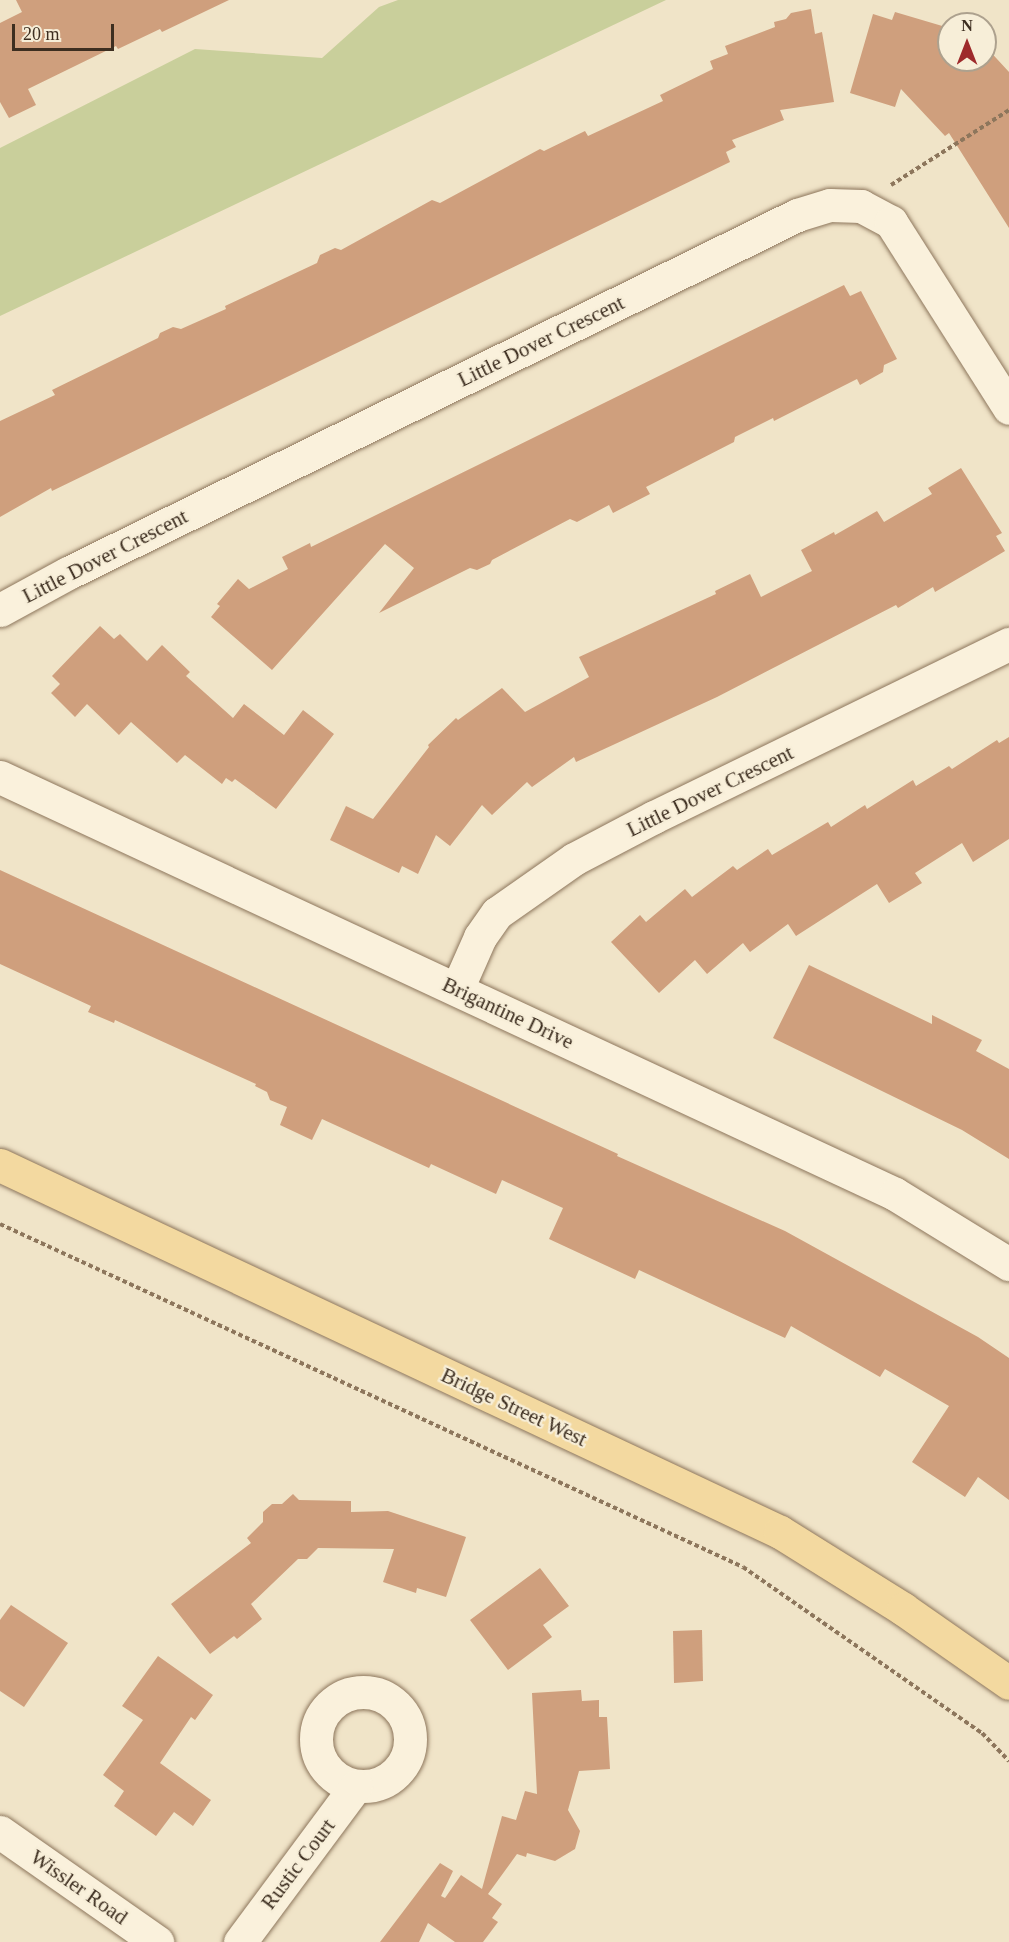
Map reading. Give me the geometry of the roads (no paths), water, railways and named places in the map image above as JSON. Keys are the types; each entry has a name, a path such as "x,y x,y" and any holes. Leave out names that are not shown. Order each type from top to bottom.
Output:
{"main road":[{"name":"Bridge Street West","path":"0,1165 780,1532 903,1609 1009,1683"}],"street":[{"name":"Little Dover Crescent","path":"0,610 68,573 796,215 830,205 861,206 891,222 1009,408"},
{"name":"Little Dover Crescent","path":"458,989 480,937 497,914 574,860 654,817 1009,644"},
{"name":"Brigantine Drive","path":"0,777 895,1194 1009,1264"},
{"name":"Rustic Court","path":"240,1942 356,1786"},
{"name":"Wissler Road","path":"0,1832 157,1942"}]}
